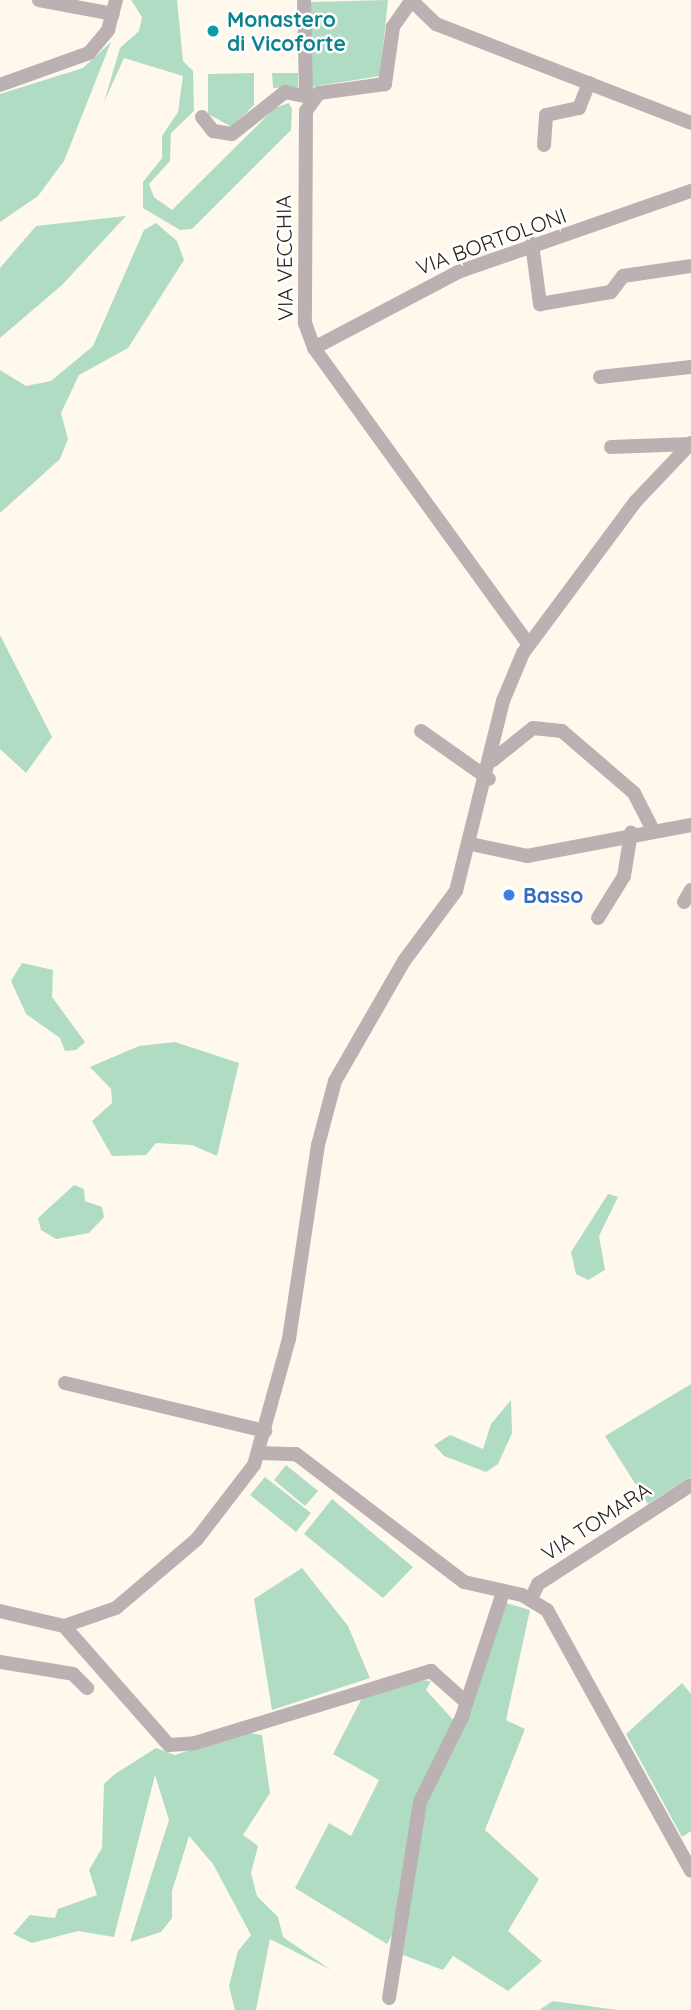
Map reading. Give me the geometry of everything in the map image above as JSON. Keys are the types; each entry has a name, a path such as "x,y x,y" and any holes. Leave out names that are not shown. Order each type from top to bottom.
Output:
{"street":[{"path":"0,85 79,60 103,38 115,7 39,0"},
{"name":"VIA VECCHIA","path":"304,0 310,95 305,122 304,310 314,348 528,644"},
{"path":"405,0 411,0 436,24 691,123"},
{"path":"202,117 213,131 232,134 278,96 310,95 385,84 394,27 411,0"},
{"path":"544,145 546,115 579,108 589,83"},
{"name":"VIA BORTOLONI","path":"314,348 382,306 532,244 691,191"},
{"path":"532,244 540,304 611,292 622,276 691,266"},
{"path":"600,377 691,367"},
{"path":"0,1611 64,1626 104,1614 146,1587 214,1519 260,1453 289,1339 318,1145 335,1081 404,961 449,905 470,847 489,779 507,688 528,644 636,501 691,444"},
{"path":"611,447 691,444"},
{"path":"493,760 533,728 562,731 634,793 652,828"},
{"path":"421,731 489,779"},
{"path":"470,847 527,856 652,828 691,825"},
{"path":"597,918 624,876 631,833"},
{"path":"65,1382 265,1431"},
{"path":"260,1453 296,1454 464,1582 531,1599 558,1626 691,1871"},
{"name":"VIA TOMARA","path":"531,1599 538,1584 691,1485"},
{"path":"389,1998 420,1802 467,1703 503,1592"},
{"path":"64,1626 169,1745 195,1743 431,1671 467,1703"},
{"path":"0,1662 73,1674 87,1688"}],"green space":[{"path":"131,0 177,0 183,61 193,71 194,111 171,133 170,161 149,184 154,197 172,210 275,108 289,103 292,109 291,130 192,229 180,230 143,208 143,182 162,158 162,136 178,112 183,76 124,58 104,102 120,48 139,31 142,17"},
{"path":"388,0 380,76 311,87 310,2"},
{"path":"111,42 64,161 38,196 0,222 0,94 83,68"},
{"path":"254,73 254,105 232,127 208,114 208,74"},
{"path":"272,73 298,73 298,87 273,88"},
{"path":"126,216 62,285 0,338 0,268 36,226"},
{"path":"156,223 177,241 184,260 128,348 79,375 61,413 68,439 60,459 0,513 0,370 26,386 51,381 93,346 144,230"},
{"path":"0,635 52,737 26,773 0,749"},
{"path":"22,963 53,970 52,997 85,1042 76,1050 65,1051 60,1038 26,1014 11,981"},
{"path":"175,1042 239,1063 217,1156 192,1145 156,1143 146,1155 112,1156 92,1121 112,1103 111,1089 90,1067 139,1046"},
{"path":"74,1185 84,1189 85,1201 102,1207 104,1217 89,1233 56,1239 41,1230 38,1218"},
{"path":"608,1194 618,1197 599,1236 605,1270 588,1280 576,1274 571,1252"},
{"path":"691,1384 691,1477 648,1504 605,1436"},
{"path":"511,1400 512,1433 498,1464 486,1472 444,1456 434,1445 450,1435 483,1449 491,1424"},
{"path":"286,1465 318,1491 305,1506 274,1480"},
{"path":"265,1477 311,1513 296,1532 250,1495"},
{"path":"332,1499 413,1567 383,1598 304,1534"},
{"path":"302,1568 348,1626 370,1678 272,1710 254,1599"},
{"path":"506,1603 530,1610 506,1720 525,1729 485,1830 539,1879 508,1931 542,1961 508,1991 453,1956 443,1970 403,1955 425,1803 472,1709"},
{"path":"420,1680 431,1681 426,1690 455,1722 423,1784 397,1927 387,1944 295,1888 329,1823 351,1836 379,1780 333,1754 364,1694"},
{"path":"682,1683 691,1694 691,1831 682,1837 626,1734"},
{"path":"243,1732 262,1735 270,1793 243,1835 258,1846 251,1873 257,1896 278,1917 283,1937 331,1970 270,1939 256,2010 235,2010 229,1986 238,1951 251,1935 213,1864 189,1836 172,1891 172,1918 161,1932 130,1942 169,1820 155,1775 114,1937 78,1931 32,1943 13,1934 30,1915 55,1918 58,1909 97,1895 89,1870 102,1848 104,1784 115,1774 156,1748 175,1755"},
{"path":"553,2001 617,2010 539,2010"}],"place":[{"name":"Monastero di Vicoforte","path":"213,31"},
{"name":"Basso","path":"509,895"}]}
